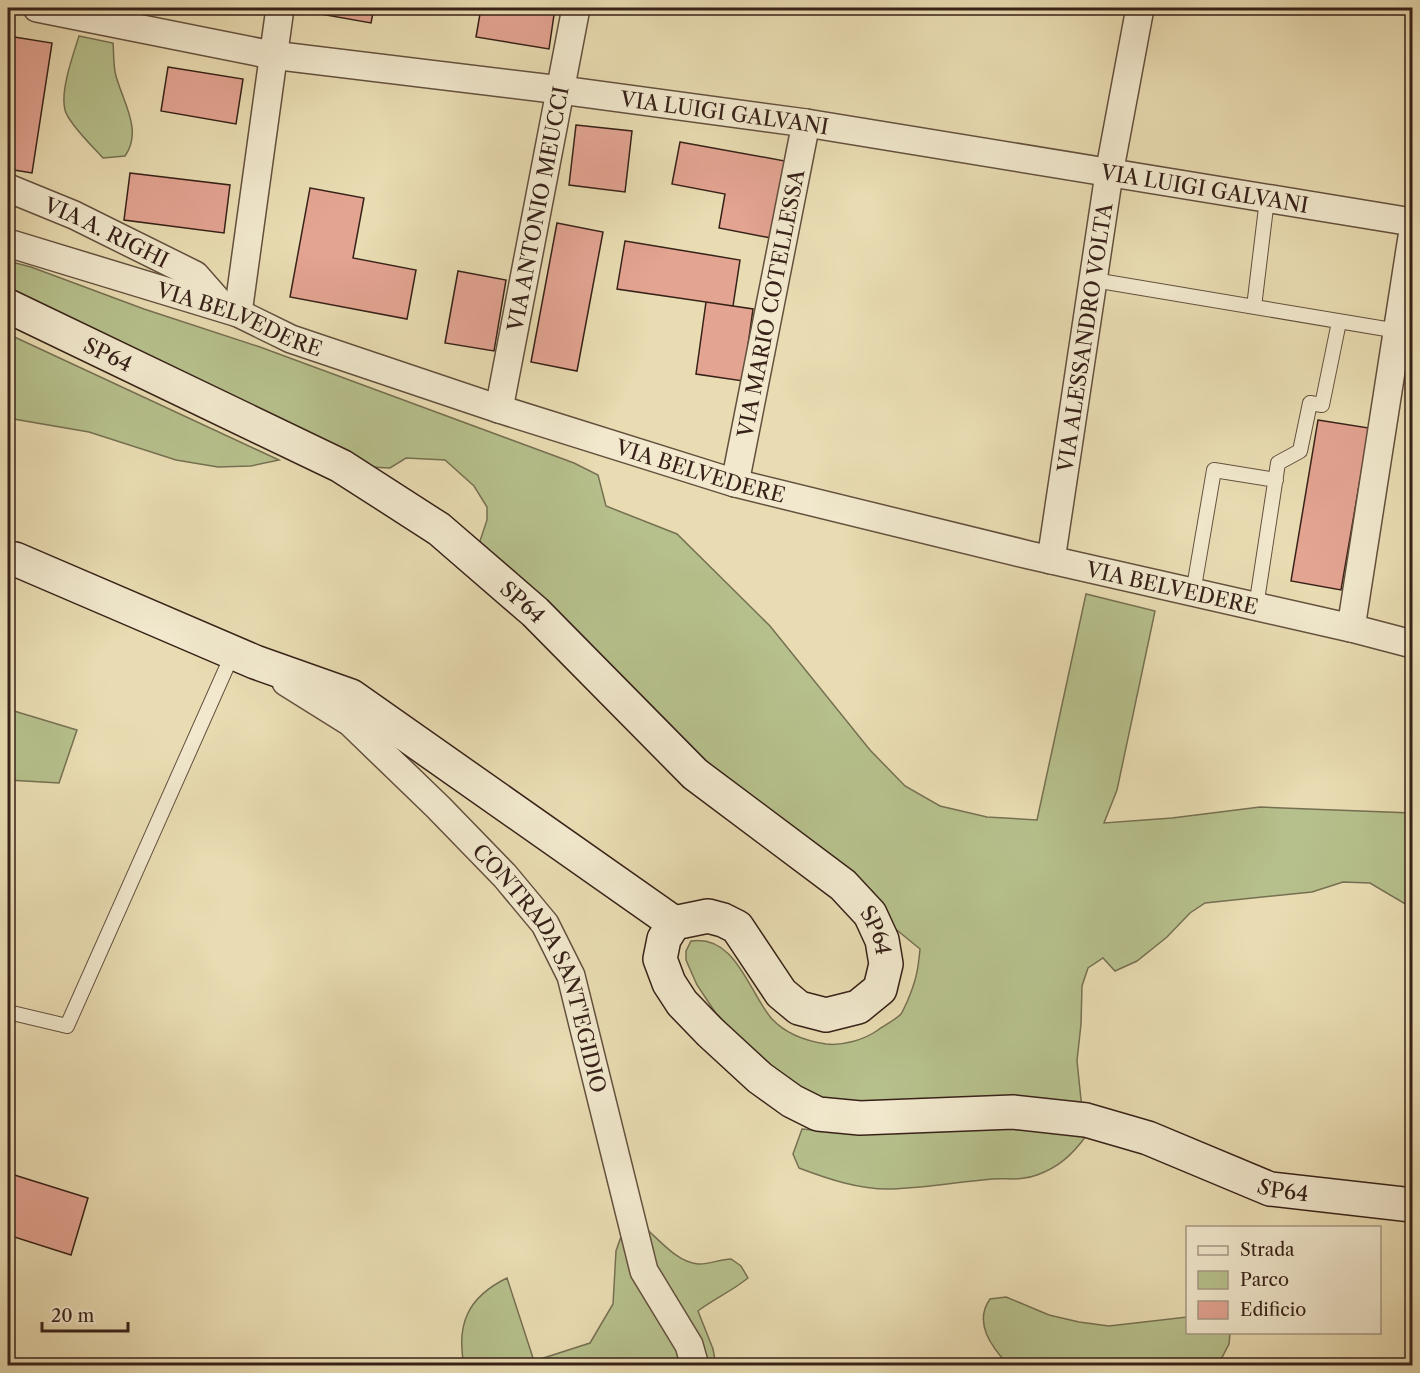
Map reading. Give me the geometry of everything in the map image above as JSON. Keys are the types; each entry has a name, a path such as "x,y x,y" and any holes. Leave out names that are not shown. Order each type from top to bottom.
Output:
{"street":[{"name":"VIA LUIGI GALVANI","path":"38,8 272,55 806,123 1413,222"},
{"path":"232,311 280,8"},
{"name":"VIA ANTONIO MEUCCI","path":"499,409 576,8"},
{"name":"VIA ALESSANDRO VOLTA","path":"1051,560 1110,174 1140,8"},
{"name":"VIA MARIO COTELLESSA","path":"735,483 806,123"},
{"name":"VIA A. RIGHI","path":"8,188 74,215 195,275 232,311"},
{"path":"1351,628 1413,237"},
{"name":"VIA BELVEDERE","path":"8,243 232,311 291,339 499,409 735,483 1051,560 1413,644"},
{"name":"SP64","path":"8,306 342,466 439,529 535,612 695,774 843,885 870,914 882,940 886,964 880,989 858,1007 826,1015 799,1008 781,993 737,927 723,920 708,916 674,923 664,939 660,959 669,983 682,1003 760,1078 792,1101 818,1114 860,1118 1013,1112 1086,1120 1148,1138 1270,1189 1413,1205"},
{"name":"CONTRADA SANT'EGIDIO","path":"10,557 244,658 351,696 674,923"},
{"name":"CONTRADA SANT'EGIDIO","path":"244,658 350,722 505,876 545,924 571,976 644,1271 689,1345 695,1365"}],"lane":[{"path":"1254,307 1267,199"},
{"path":"1094,280 1398,331"},
{"path":"1256,606 1278,463 1300,451 1310,403 1322,405 1339,322"},
{"path":"1193,593 1214,470 1276,480"},
{"path":"8,1012 67,1026 244,658"}],"green space":[{"path":"79,36 113,43 115,72 132,127 130,146 125,156 103,158 76,128 65,110 64,93"},
{"path":"8,261 260,347 574,463 598,475 606,506 677,534 770,626 870,750 905,786 940,806 987,817 1037,820 1086,594 1155,611 1117,790 1104,823 1172,818 1260,807 1412,813 1412,908 1370,883 1343,882 1312,892 1205,903 1190,913 1167,937 1137,961 1115,971 1103,958 1088,968 1082,986 1077,1061 1082,1109 836,1107 778,1078 715,1012 697,985 686,960 686,951 691,941 706,941 719,947 730,956 772,1019 784,1029 804,1039 832,1044 846,1043 866,1037 901,1014 915,982 920,949 695,765 478,547 487,520 487,507 474,486 445,460 406,458 390,468 350,466 8,292"},
{"path":"8,334 279,460 251,466 218,467 176,460 89,432 8,418"},
{"path":"14,711 77,730 59,783 8,780 8,720 11,719"},
{"path":"1008,1128 1086,1136 1070,1155 1058,1164 1031,1177 904,1188 868,1188 833,1180 799,1168 793,1154 802,1129 879,1133"},
{"path":"641,1224 682,1259 702,1264 731,1259 741,1266 748,1278 698,1311 713,1349 716,1365 464,1365 462,1337 468,1313 483,1294 507,1278 534,1361 590,1343 613,1304 616,1251 624,1228"},
{"path":"1006,1297 1049,1315 1109,1326 1186,1317 1186,1334 1230,1334 1229,1344 1218,1365 1008,1365 991,1343 984,1326 985,1308 990,1299"}],"building":[{"path":"310,8 374,8 371,23 309,12"},
{"path":"481,8 555,8 549,49 476,37"},
{"path":"8,36 52,43 32,173 8,169"},
{"path":"168,67 243,79 236,124 161,111"},
{"path":"576,125 632,131 625,192 569,185"},
{"path":"680,142 785,161 771,238 719,228 725,194 672,184"},
{"path":"130,173 230,185 224,233 124,220"},
{"path":"310,188 364,198 353,258 416,270 407,319 290,297"},
{"path":"557,223 603,232 577,371 531,362"},
{"path":"625,241 740,260 733,306 617,289"},
{"path":"458,271 506,280 494,351 445,343"},
{"path":"706,302 753,309 743,381 696,374"},
{"path":"1318,420 1369,428 1341,590 1291,581"},
{"path":"8,1173 88,1198 71,1255 8,1235"}]}
